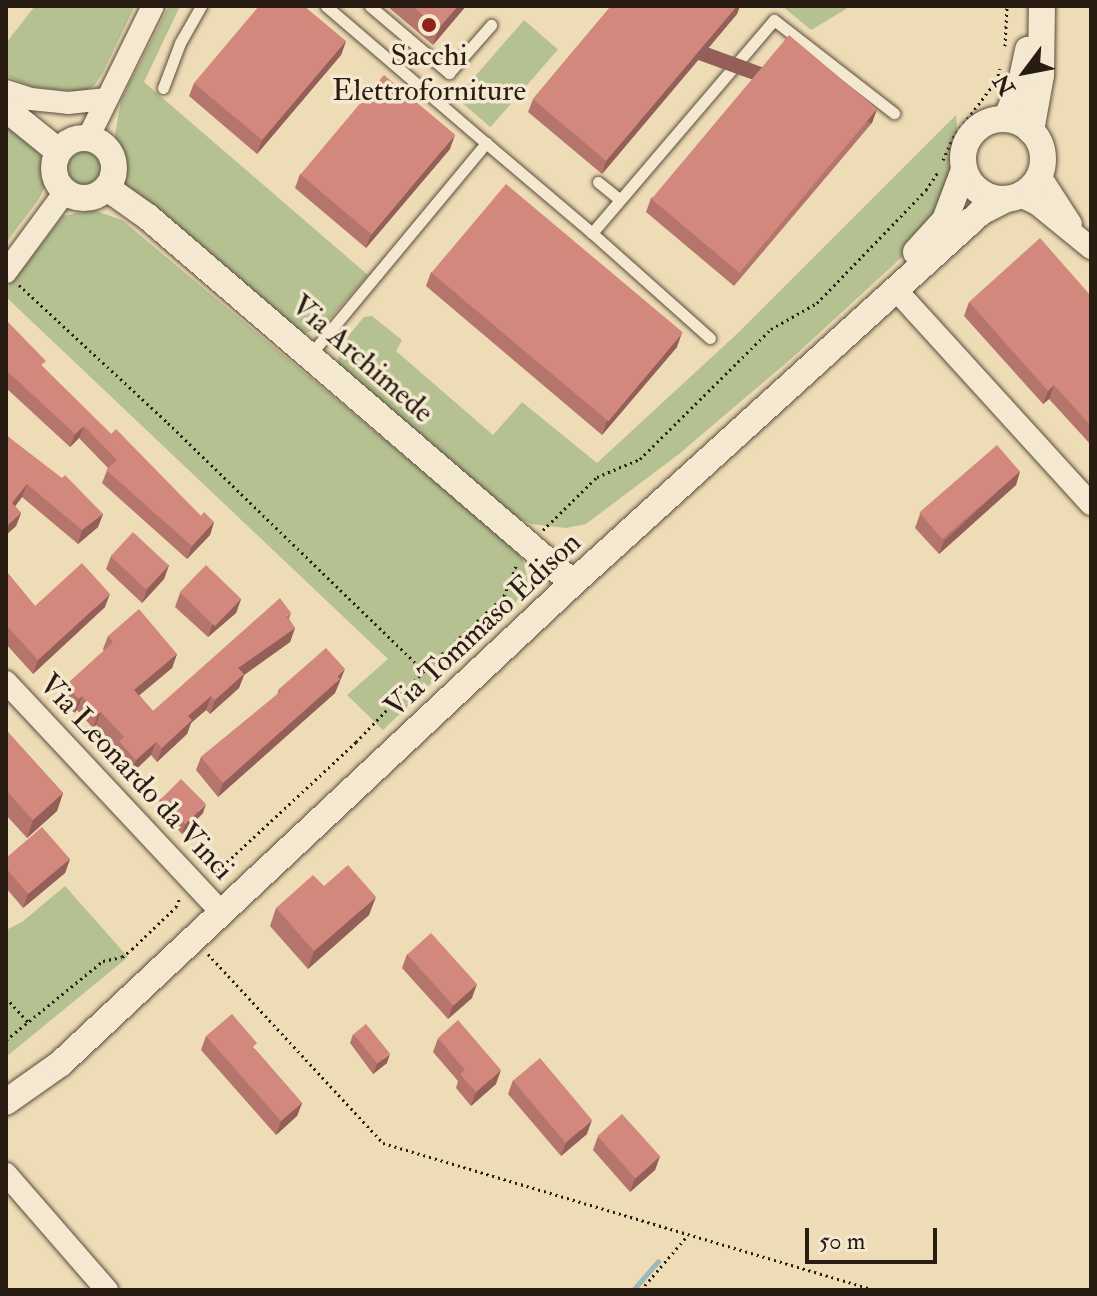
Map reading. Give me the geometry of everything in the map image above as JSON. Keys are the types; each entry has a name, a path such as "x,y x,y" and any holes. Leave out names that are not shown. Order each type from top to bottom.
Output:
{"street":[{"path":"88,138 153,6"},
{"path":"1006,119 1021,83 1041,8"},
{"path":"1031,131 1041,75 1041,8"},
{"path":"6,91 31,99 68,103 105,99"},
{"path":"6,109 58,151"},
{"path":"1006,119 1031,131 1043,152 1040,176 1084,242 1013,198 985,195 969,180 963,157 972,133 994,120 1006,119"},
{"path":"88,138 97,140 110,153 114,171 107,188 100,194 82,198 65,192 53,168 58,151 71,140 88,138"},
{"name":"Via Tommaso Edison","path":"6,1081 51,1050 216,907 915,254 945,220 964,170"},
{"path":"1013,198 1040,176"},
{"name":"Via Archimede","path":"107,188 148,217 567,577"},
{"path":"12,278 65,192"},
{"name":"Via Tommaso Edison","path":"567,577 897,291 981,212 1013,198"},
{"path":"897,291 1091,504"},
{"name":"Via Leonardo da Vinci","path":"6,682 216,907"},
{"name":"Via Tommaso Edison","path":"6,1102 61,1063 195,940 216,907"},
{"path":"6,1174 107,1290"}],"lane":[{"path":"163,88 180,43 201,6"},
{"path":"326,6 710,338"},
{"path":"370,6 449,73 491,25"},
{"path":"592,233 774,20 894,113"},
{"path":"309,356 486,143"},
{"path":"598,182 620,200"}],"path":[{"path":"1004,51 1007,6"},
{"path":"6,1040 103,961 122,957 142,940 176,907 181,884 187,877 213,874 356,742 424,671 504,596 518,559 597,477 640,459 771,329 817,303 926,190 942,165 953,138 996,81 1003,62"},
{"path":"12,278 168,423 424,671"},
{"path":"195,940 383,1143 875,1290"},
{"path":"6,1003 10,1002 29,1023"},
{"path":"641,1290 688,1235"}],"green space":[{"path":"35,6 135,6 102,74 94,86 83,92 33,87 6,76 6,43"},
{"path":"169,6 180,6 144,82 368,275 323,327 306,333 290,329 131,193 124,183 123,166 114,141 121,100"},
{"path":"782,6 851,6 811,30"},
{"path":"524,20 558,50 490,127 456,98"},
{"path":"956,115 958,138 951,191 914,246 792,358 679,454 586,524 566,528 531,524 501,508 342,373 338,361 340,346 364,317 372,316 402,340 396,351 493,435 522,402 597,463 739,332"},
{"path":"6,119 38,148 48,181 39,199 6,243"},
{"path":"84,152 95,157 100,168 95,179 84,184 73,179 68,168 73,157"},
{"path":"93,210 122,220 514,548 523,560 528,581 516,602 383,730 347,695 388,659 6,297 6,290 63,216"},
{"path":"65,886 128,957 6,1057 6,930 22,922"}],"building":[{"path":"259,6 304,6 346,41 262,140 194,83"},
{"path":"412,6 458,6 439,28"},
{"path":"611,6 737,6 606,161 533,99"},
{"path":"789,35 877,109 740,273 651,199"},
{"path":"384,75 455,135 372,234 300,175"},
{"path":"506,184 683,332 608,421 431,273"},
{"path":"1040,238 1091,296 1091,426 1054,385 1048,391 969,302"},
{"path":"7,321 46,361 41,365 111,434 116,429 201,516 204,512 214,522 192,546 106,470 117,460 84,426 75,434 6,370"},
{"path":"6,435 62,478 65,475 103,514 82,530 27,484 12,503 21,513 9,524 6,520"},
{"path":"997,445 1020,471 942,539 919,513"},
{"path":"133,532 169,565 146,590 110,556"},
{"path":"82,563 110,594 38,660 6,625 6,571 35,606"},
{"path":"206,565 241,599 215,626 180,592"},
{"path":"280,598 291,613 286,616 295,628 238,668 244,674 215,700 211,696 188,716 192,720 162,748 156,742 136,760 119,741 124,737 101,712 98,714 82,696 79,699 66,685 113,642 108,636 139,609 177,654 134,690 153,711"},
{"path":"326,648 345,669 337,676 340,679 223,783 201,757 281,691 279,689"},
{"path":"6,730 63,793 33,820 6,790"},
{"path":"181,779 206,804 185,824 160,800"},
{"path":"42,827 70,859 28,894 6,868 6,858"},
{"path":"348,865 376,897 314,951 276,908 313,875 324,886"},
{"path":"431,933 477,984 453,1006 407,954"},
{"path":"232,1014 257,1043 253,1047 302,1103 281,1121 206,1036"},
{"path":"458,1020 501,1070 476,1092 460,1074 465,1070 438,1038"},
{"path":"366,1024 390,1054 377,1064 354,1034"},
{"path":"540,1058 592,1120 565,1143 513,1080"},
{"path":"622,1114 660,1156 636,1178 597,1136"}],"waterway":[{"path":"633,1290 658,1261"}],"place":[{"name":"Sacchi Elettroforniture","path":"429,25"}]}
